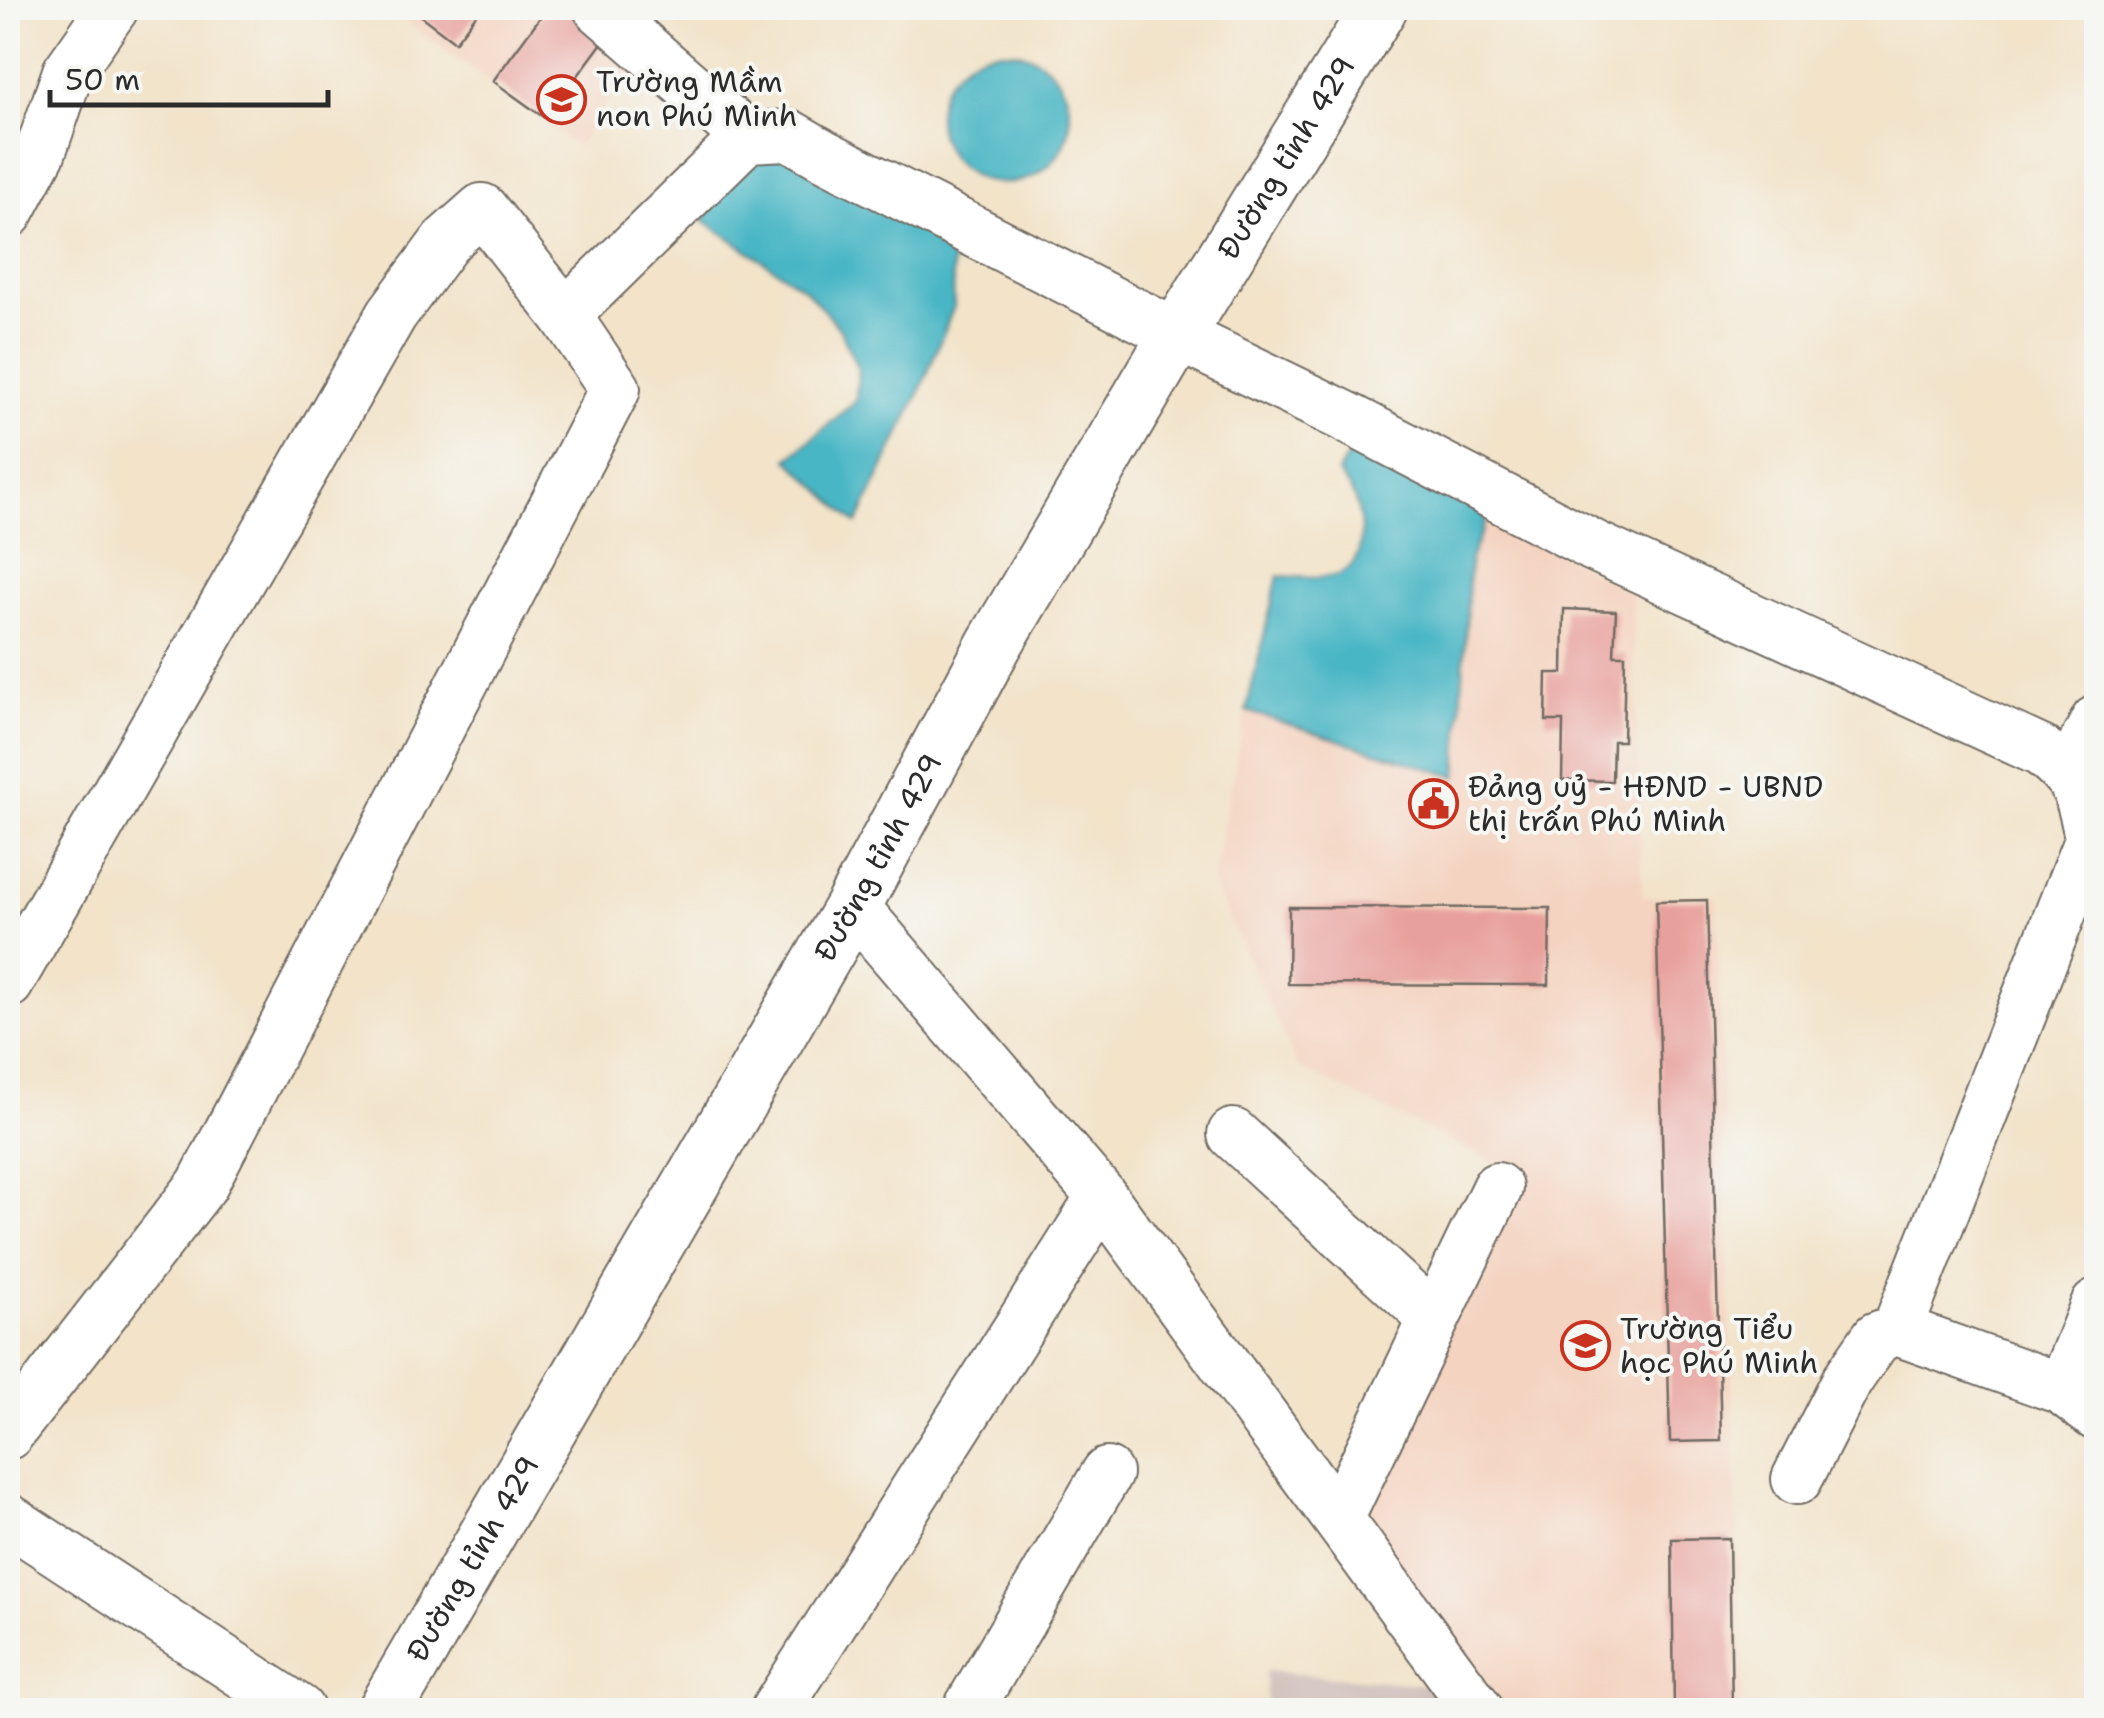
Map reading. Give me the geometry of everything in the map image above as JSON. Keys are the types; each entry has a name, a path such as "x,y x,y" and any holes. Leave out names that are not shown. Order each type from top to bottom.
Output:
{"main road":[{"name":"Đường tỉnh 429","path":"385,1710 853,906 994,645 1379,8"}],"street":[{"path":"8,213 40,153 68,72 113,8"},
{"path":"598,8 747,137"},
{"path":"565,315 747,137 788,134 1594,546 2040,752 2062,767 2084,807 2093,839 1897,1330"},
{"path":"8,984 392,314 447,240 482,209 565,315 614,388 202,1185 8,1434"},
{"path":"2068,775 2096,720"},
{"path":"853,906 1102,1197 1478,1710"},
{"path":"1233,1134 1434,1319"},
{"path":"1338,1518 1497,1188"},
{"path":"798,1703 1102,1197"},
{"path":"1797,1479 1848,1379 1878,1337 1897,1330 2079,1402 2096,1305"},
{"path":"968,1710 1108,1473"},
{"path":"8,1519 299,1710"}],"shaded area":[{"name":"Trường Mầm non Phú Minh","path":"389,8 591,8 643,51 577,147"},
{"path":"1338,473 1486,514 1632,594 1642,897 1716,896 1743,1710 1507,1710 1358,1520 1518,1174 1298,1067 1212,882 1278,576 1314,578 1340,574 1357,558 1362,535 1355,497"},
{"path":"1265,1671 1440,1686 1456,1710 1266,1710"}],"water":[{"path":"1004,51 1041,62 1059,80 1070,117 1059,154 1041,172 1004,183 967,172 949,154 938,117 949,80 967,62"},
{"path":"775,149 935,233 952,261 954,306 922,387 857,524 788,459 856,401 858,369 840,329 806,290 703,220 747,153"},
{"path":"1355,442 1485,513 1485,524 1470,559 1457,777 1246,711 1278,576 1328,577 1342,573 1356,558 1361,540 1360,519 1354,496 1338,473"}],"building":[{"path":"410,8 481,8 455,42"},
{"path":"547,8 585,8 613,28 546,119 493,81"},
{"path":"1564,609 1616,611 1614,655 1625,655 1623,741 1613,741 1612,781 1562,780 1563,721 1546,721 1547,673 1563,673"},
{"path":"1707,900 1721,1441 1670,1442 1656,901"},
{"path":"1289,907 1550,908 1549,985 1288,984"},
{"path":"1729,1538 1732,1710 1674,1710 1672,1539"}],"place":[{"name":"Trường Mầm non Phú Minh","path":"561,99"},
{"name":"Đảng uỷ - HĐND - UBND thị trấn Phú Minh","path":"1433,804"},
{"name":"Trường Tiểu học Phú Minh","path":"1585,1346"}]}
